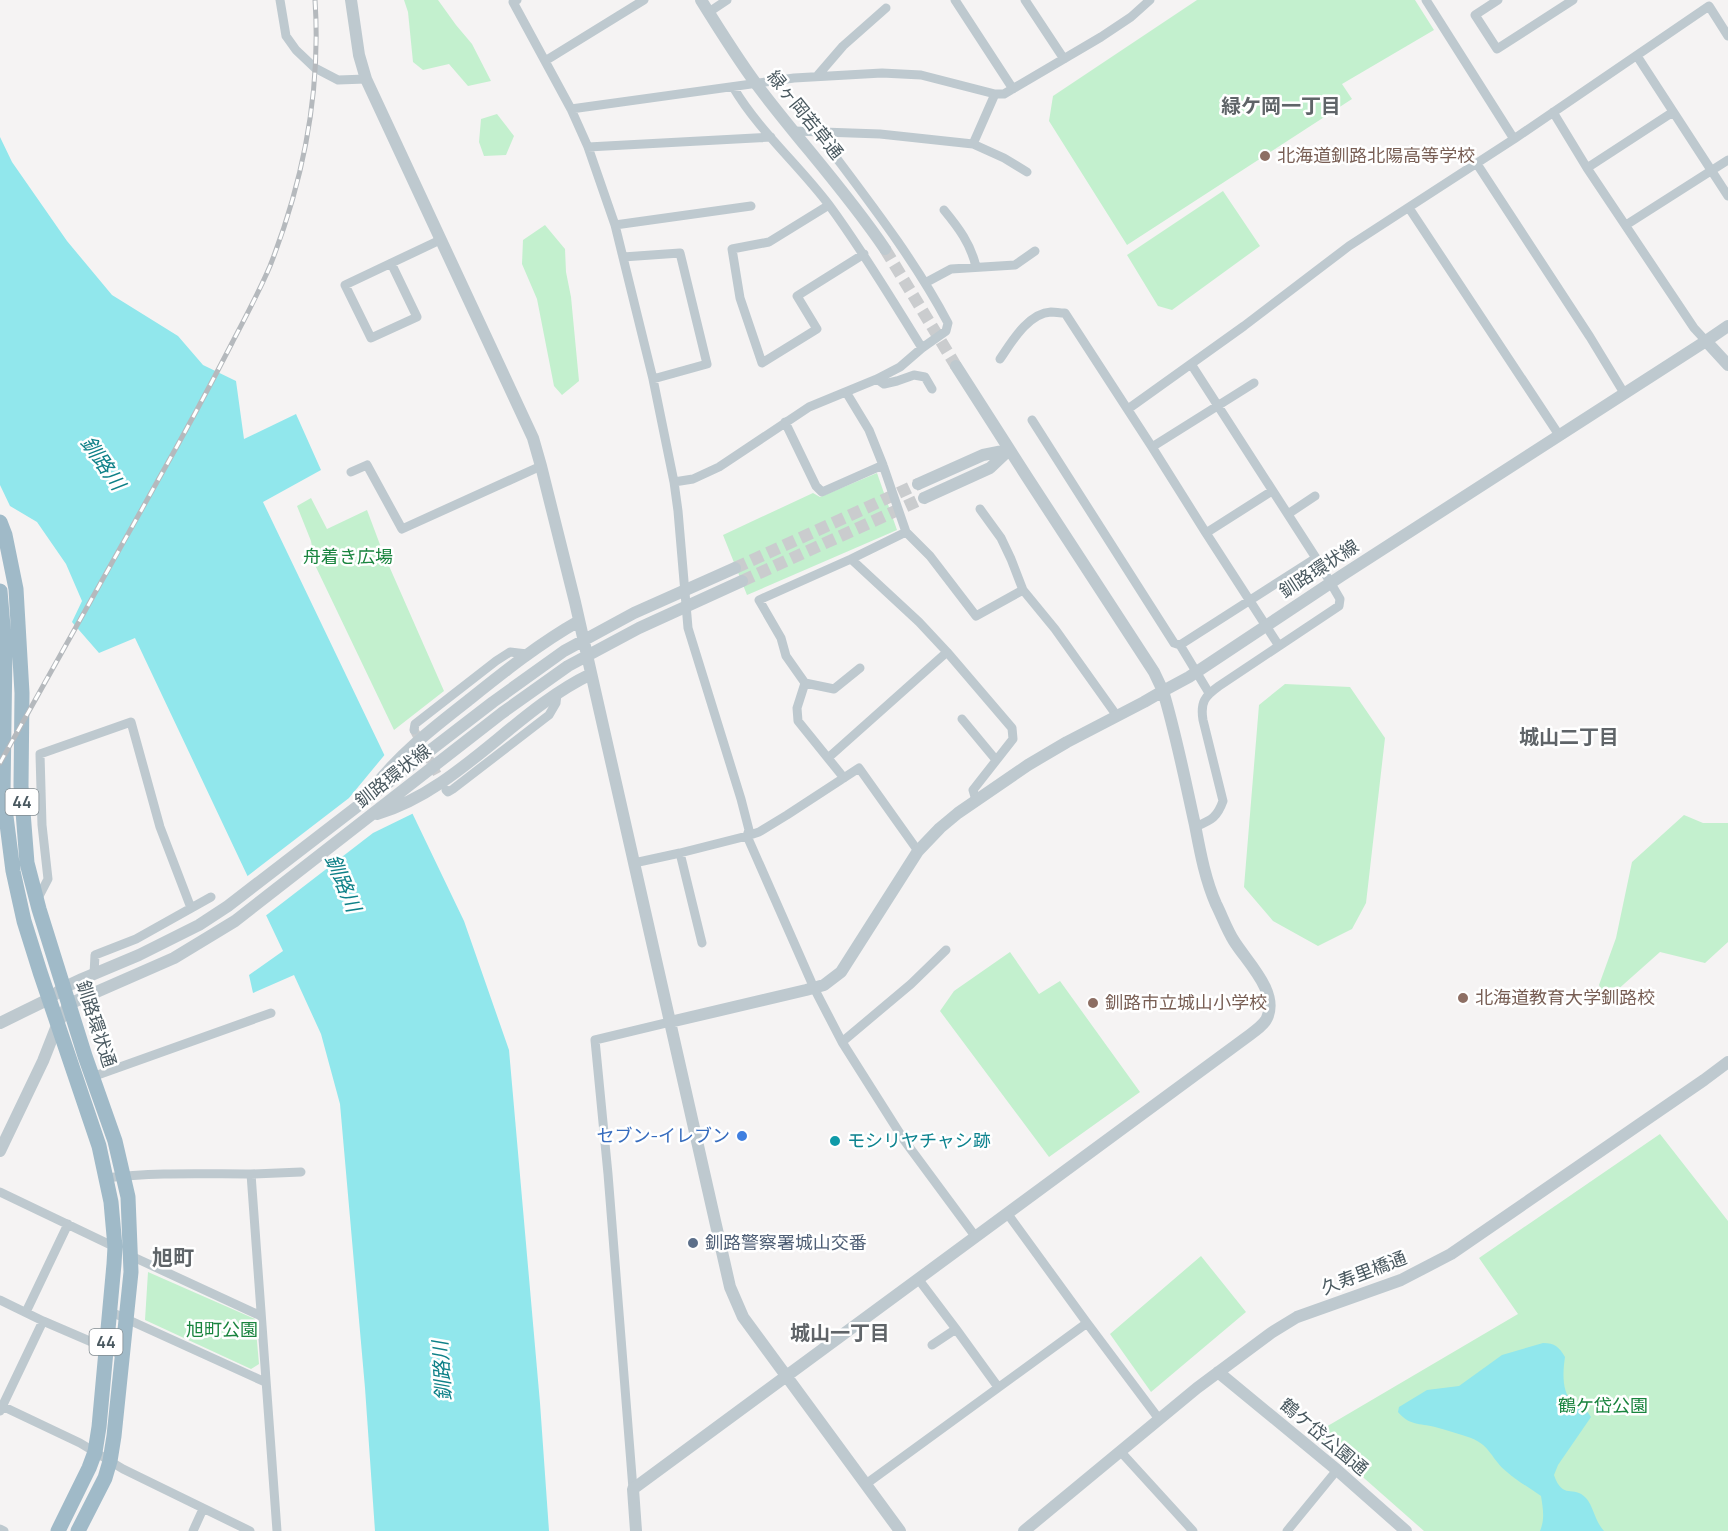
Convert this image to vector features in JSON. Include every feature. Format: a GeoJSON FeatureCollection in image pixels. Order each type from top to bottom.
{"type":"FeatureCollection","features":[{"type":"Feature","properties":{"kind":"highway","name":"釧路環状通"},"geometry":{"type":"LineString","coordinates":[[0,522],[5,535],[16,589],[22,693],[21,786],[27,863],[63,988],[115,1141],[128,1197],[131,1256],[110,1461],[105,1478],[78,1531]]}},
{"type":"Feature","properties":{"kind":"highway","name":"釧路環状通"},"geometry":{"type":"LineString","coordinates":[[0,591],[5,650],[3,793],[13,871],[24,921],[48,999],[99,1146],[111,1202],[114,1247],[99,1427],[88,1468],[58,1531]]}},
{"type":"Feature","properties":{"kind":"street"},"geometry":{"type":"LineString","coordinates":[[280,0],[286,36],[296,50],[315,68],[338,80],[366,79]]}},
{"type":"Feature","properties":{"kind":"street"},"geometry":{"type":"LineString","coordinates":[[351,0],[359,55],[366,79],[533,438],[542,466],[735,1301],[743,1317],[900,1531]]}},
{"type":"Feature","properties":{"kind":"street"},"geometry":{"type":"LineString","coordinates":[[517,0],[513,2],[571,109],[588,147],[615,225],[653,379],[674,482],[688,628],[741,799],[749,830],[747,836],[814,988],[842,1042],[904,1140],[975,1236]]}},
{"type":"Feature","properties":{"kind":"street"},"geometry":{"type":"LineString","coordinates":[[545,61],[644,0]]}},
{"type":"Feature","properties":{"kind":"street","name":"緑ヶ岡若草通"},"geometry":{"type":"LineString","coordinates":[[701,0],[756,83],[863,216],[885,249]]}},
{"type":"Feature","properties":{"kind":"street"},"geometry":{"type":"LineString","coordinates":[[709,12],[728,0]]}},
{"type":"Feature","properties":{"kind":"street"},"geometry":{"type":"LineString","coordinates":[[955,0],[1013,89]]}},
{"type":"Feature","properties":{"kind":"street"},"geometry":{"type":"LineString","coordinates":[[1025,0],[1064,59]]}},
{"type":"Feature","properties":{"kind":"street"},"geometry":{"type":"LineString","coordinates":[[571,109],[819,75],[882,73],[921,75],[995,94],[1004,94],[1116,27],[1150,0]]}},
{"type":"Feature","properties":{"kind":"street"},"geometry":{"type":"LineString","coordinates":[[1426,0],[1514,139]]}},
{"type":"Feature","properties":{"kind":"street"},"geometry":{"type":"LineString","coordinates":[[1498,0],[1475,15],[1497,49],[1573,0]]}},
{"type":"Feature","properties":{"kind":"street"},"geometry":{"type":"LineString","coordinates":[[1128,409],[1349,246],[1477,164],[1709,6],[1728,36]]}},
{"type":"Feature","properties":{"kind":"street"},"geometry":{"type":"LineString","coordinates":[[819,75],[843,45],[886,8]]}},
{"type":"Feature","properties":{"kind":"street"},"geometry":{"type":"LineString","coordinates":[[1637,56],[1728,196]]}},
{"type":"Feature","properties":{"kind":"street"},"geometry":{"type":"LineString","coordinates":[[733,87],[747,109],[829,205],[864,254],[922,348]]}},
{"type":"Feature","properties":{"kind":"street"},"geometry":{"type":"LineString","coordinates":[[973,144],[995,94]]}},
{"type":"Feature","properties":{"kind":"street"},"geometry":{"type":"LineString","coordinates":[[1553,112],[1587,168],[1694,328],[1728,365]]}},
{"type":"Feature","properties":{"kind":"street"},"geometry":{"type":"LineString","coordinates":[[1587,168],[1673,112]]}},
{"type":"Feature","properties":{"kind":"street"},"geometry":{"type":"LineString","coordinates":[[794,131],[880,134],[973,144],[1027,172]]}},
{"type":"Feature","properties":{"kind":"street"},"geometry":{"type":"LineString","coordinates":[[674,482],[693,478],[719,467],[809,407],[900,367],[946,330],[948,323],[925,283],[858,185],[817,132]]}},
{"type":"Feature","properties":{"kind":"street"},"geometry":{"type":"LineString","coordinates":[[588,147],[771,137]]}},
{"type":"Feature","properties":{"kind":"street"},"geometry":{"type":"LineString","coordinates":[[1626,225],[1728,160]]}},
{"type":"Feature","properties":{"kind":"street"},"geometry":{"type":"LineString","coordinates":[[1477,164],[1590,336],[1624,393]]}},
{"type":"Feature","properties":{"kind":"street"},"geometry":{"type":"LineString","coordinates":[[829,205],[769,242],[732,249],[740,298],[762,363],[817,329],[796,296],[864,254]]}},
{"type":"Feature","properties":{"kind":"street"},"geometry":{"type":"LineString","coordinates":[[615,225],[751,206]]}},
{"type":"Feature","properties":{"kind":"street"},"geometry":{"type":"LineString","coordinates":[[1409,208],[1559,435]]}},
{"type":"Feature","properties":{"kind":"street"},"geometry":{"type":"LineString","coordinates":[[944,210],[960,230],[973,253],[976,267]]}},
{"type":"Feature","properties":{"kind":"street"},"geometry":{"type":"LineString","coordinates":[[391,263],[417,317],[371,338],[345,285],[391,263],[440,240]]}},
{"type":"Feature","properties":{"kind":"street"},"geometry":{"type":"LineString","coordinates":[[925,283],[951,269],[1015,265],[1035,252]]}},
{"type":"Feature","properties":{"kind":"street"},"geometry":{"type":"LineString","coordinates":[[623,257],[680,253],[707,364],[653,379]]}},
{"type":"Feature","properties":{"kind":"street"},"geometry":{"type":"LineString","coordinates":[[1000,359],[1019,330],[1038,316],[1048,312],[1065,313],[1280,646]]}},
{"type":"Feature","properties":{"kind":"street","name":"釧路環状線"},"geometry":{"type":"LineString","coordinates":[[670,1022],[824,985],[841,972],[918,851],[958,813],[1067,742],[1189,677],[1728,326]]}},
{"type":"Feature","properties":{"kind":"street"},"geometry":{"type":"LineString","coordinates":[[1191,364],[1340,599],[1339,606],[1209,693],[1205,698],[1201,710],[1223,801],[1218,813],[1195,827]]}},
{"type":"Feature","properties":{"kind":"street"},"geometry":{"type":"LineString","coordinates":[[633,1489],[1262,1026],[1267,1019],[1270,1007],[1265,986],[1234,940],[1215,902],[1202,862],[1172,722],[1163,691],[1154,672],[957,366]]}},
{"type":"Feature","properties":{"kind":"street"},"geometry":{"type":"LineString","coordinates":[[877,379],[884,384],[914,375],[925,377],[932,389]]}},
{"type":"Feature","properties":{"kind":"street"},"geometry":{"type":"LineString","coordinates":[[1152,447],[1254,383]]}},
{"type":"Feature","properties":{"kind":"street"},"geometry":{"type":"LineString","coordinates":[[846,392],[869,430],[906,532],[930,556],[976,616],[1023,590]]}},
{"type":"Feature","properties":{"kind":"street"},"geometry":{"type":"LineString","coordinates":[[1032,420],[1174,643],[1180,645],[1209,693]]}},
{"type":"Feature","properties":{"kind":"street"},"geometry":{"type":"LineString","coordinates":[[785,422],[816,486],[822,492],[883,465]]}},
{"type":"Feature","properties":{"kind":"street"},"geometry":{"type":"LineString","coordinates":[[918,484],[983,455],[1009,450]]}},
{"type":"Feature","properties":{"kind":"street"},"geometry":{"type":"LineString","coordinates":[[924,498],[990,468],[1009,450]]}},
{"type":"Feature","properties":{"kind":"street"},"geometry":{"type":"LineString","coordinates":[[351,472],[367,465],[402,529],[542,466]]}},
{"type":"Feature","properties":{"kind":"street"},"geometry":{"type":"LineString","coordinates":[[1206,533],[1272,491]]}},
{"type":"Feature","properties":{"kind":"street"},"geometry":{"type":"LineString","coordinates":[[1288,514],[1315,496]]}},
{"type":"Feature","properties":{"kind":"street"},"geometry":{"type":"LineString","coordinates":[[980,509],[1001,538],[1023,590],[1055,629],[1117,716]]}},
{"type":"Feature","properties":{"kind":"street"},"geometry":{"type":"LineString","coordinates":[[860,668],[834,689],[805,683],[786,656],[781,638],[759,600],[906,532]]}},
{"type":"Feature","properties":{"kind":"street"},"geometry":{"type":"LineString","coordinates":[[1180,645],[1316,558]]}},
{"type":"Feature","properties":{"kind":"street"},"geometry":{"type":"LineString","coordinates":[[851,559],[919,622],[1012,728],[1013,739],[973,790],[976,800]]}},
{"type":"Feature","properties":{"kind":"street","name":"釧路環状線"},"geometry":{"type":"LineString","coordinates":[[0,1023],[48,999],[63,988],[139,956],[199,925],[228,906],[493,702],[564,651],[634,613],[735,568]]}},
{"type":"Feature","properties":{"kind":"street","name":"釧路環状線"},"geometry":{"type":"LineString","coordinates":[[69,1004],[174,958],[235,921],[502,713],[568,666],[639,628],[742,581]]}},
{"type":"Feature","properties":{"kind":"street"},"geometry":{"type":"LineString","coordinates":[[363,802],[382,776],[405,752],[527,654],[579,621]]}},
{"type":"Feature","properties":{"kind":"street"},"geometry":{"type":"LineString","coordinates":[[414,730],[415,724],[496,661],[510,652],[527,654]]}},
{"type":"Feature","properties":{"kind":"street"},"geometry":{"type":"LineString","coordinates":[[828,758],[947,652]]}},
{"type":"Feature","properties":{"kind":"street"},"geometry":{"type":"LineString","coordinates":[[370,816],[398,808],[425,794],[557,694],[591,675]]}},
{"type":"Feature","properties":{"kind":"street"},"geometry":{"type":"LineString","coordinates":[[805,683],[797,708],[798,721],[844,778]]}},
{"type":"Feature","properties":{"kind":"street"},"geometry":{"type":"LineString","coordinates":[[446,790],[448,792],[453,789],[549,715],[556,703],[557,694]]}},
{"type":"Feature","properties":{"kind":"street"},"geometry":{"type":"LineString","coordinates":[[962,719],[996,760]]}},
{"type":"Feature","properties":{"kind":"street"},"geometry":{"type":"LineString","coordinates":[[37,900],[48,879],[42,825],[40,754],[131,722],[160,827],[191,908]]}},
{"type":"Feature","properties":{"kind":"street"},"geometry":{"type":"LineString","coordinates":[[634,863],[759,832],[860,768],[918,851]]}},
{"type":"Feature","properties":{"kind":"street"},"geometry":{"type":"LineString","coordinates":[[680,853],[702,943]]}},
{"type":"Feature","properties":{"kind":"street"},"geometry":{"type":"LineString","coordinates":[[93,974],[95,955],[136,939],[212,897]]}},
{"type":"Feature","properties":{"kind":"street"},"geometry":{"type":"LineString","coordinates":[[842,1042],[911,984],[946,950]]}},
{"type":"Feature","properties":{"kind":"street"},"geometry":{"type":"LineString","coordinates":[[0,1151],[44,1060],[58,1023],[69,1004],[48,999]]}},
{"type":"Feature","properties":{"kind":"street"},"geometry":{"type":"LineString","coordinates":[[92,1077],[271,1012]]}},
{"type":"Feature","properties":{"kind":"street"},"geometry":{"type":"LineString","coordinates":[[636,1531],[608,1174],[595,1040],[670,1022]]}},
{"type":"Feature","properties":{"kind":"street","name":"久寿里橋通"},"geometry":{"type":"LineString","coordinates":[[1024,1531],[1159,1419],[1271,1333],[1297,1317],[1401,1280],[1451,1254],[1728,1062]]}},
{"type":"Feature","properties":{"kind":"street"},"geometry":{"type":"LineString","coordinates":[[106,1178],[301,1173]]}},
{"type":"Feature","properties":{"kind":"street"},"geometry":{"type":"LineString","coordinates":[[251,1174],[277,1531]]}},
{"type":"Feature","properties":{"kind":"street"},"geometry":{"type":"LineString","coordinates":[[0,1192],[261,1316]]}},
{"type":"Feature","properties":{"kind":"street"},"geometry":{"type":"LineString","coordinates":[[1007,1213],[1159,1419]]}},
{"type":"Feature","properties":{"kind":"street"},"geometry":{"type":"LineString","coordinates":[[26,1312],[68,1224]]}},
{"type":"Feature","properties":{"kind":"street"},"geometry":{"type":"LineString","coordinates":[[919,1280],[998,1388]]}},
{"type":"Feature","properties":{"kind":"street"},"geometry":{"type":"LineString","coordinates":[[0,1300],[122,1355]]}},
{"type":"Feature","properties":{"kind":"street"},"geometry":{"type":"LineString","coordinates":[[109,1311],[266,1383]]}},
{"type":"Feature","properties":{"kind":"street"},"geometry":{"type":"LineString","coordinates":[[43,1321],[1,1408],[80,1443],[110,1461],[250,1531]]}},
{"type":"Feature","properties":{"kind":"street"},"geometry":{"type":"LineString","coordinates":[[866,1484],[1087,1323]]}},
{"type":"Feature","properties":{"kind":"street"},"geometry":{"type":"LineString","coordinates":[[932,1345],[956,1329]]}},
{"type":"Feature","properties":{"kind":"street","name":"鶴ケ岱公園通"},"geometry":{"type":"LineString","coordinates":[[1218,1372],[1337,1470],[1406,1531]]}},
{"type":"Feature","properties":{"kind":"street"},"geometry":{"type":"LineString","coordinates":[[1120,1451],[1193,1531]]}},
{"type":"Feature","properties":{"kind":"street"},"geometry":{"type":"LineString","coordinates":[[1287,1531],[1337,1470]]}},
{"type":"Feature","properties":{"kind":"street"},"geometry":{"type":"LineString","coordinates":[[192,1531],[203,1509]]}},
{"type":"Feature","properties":{"kind":"street"},"geometry":{"type":"LineString","coordinates":[[0,1529],[4,1531]]}},
{"type":"Feature","properties":{"kind":"green space"},"geometry":{"type":"Polygon","coordinates":[[[404,0],[438,0],[472,44],[491,81],[468,86],[449,64],[423,70],[413,62],[408,12],[404,0]]]}},
{"type":"Feature","properties":{"kind":"green space"},"geometry":{"type":"Polygon","coordinates":[[[1197,0],[1415,0],[1434,30],[1342,84],[1352,99],[1127,245],[1049,121],[1053,96],[1197,0]]]}},
{"type":"Feature","properties":{"kind":"green space"},"geometry":{"type":"Polygon","coordinates":[[[497,114],[514,136],[506,155],[484,156],[479,142],[481,119],[497,114]]]}},
{"type":"Feature","properties":{"kind":"green space"},"geometry":{"type":"Polygon","coordinates":[[[1223,191],[1260,246],[1172,310],[1158,306],[1127,255],[1223,191]]]}},
{"type":"Feature","properties":{"kind":"green space"},"geometry":{"type":"Polygon","coordinates":[[[545,225],[565,249],[566,272],[571,297],[579,381],[562,395],[554,386],[537,299],[522,264],[523,240],[545,225]]]}},
{"type":"Feature","properties":{"kind":"green space"},"geometry":{"type":"Polygon","coordinates":[[[877,473],[897,530],[747,595],[723,535],[813,493],[820,497],[877,473]]]}},
{"type":"Feature","properties":{"kind":"green space","name":"舟着き広場"},"geometry":{"type":"Polygon","coordinates":[[[311,498],[327,529],[367,510],[382,550],[444,691],[394,730],[315,565],[311,541],[297,506],[311,498]]]}},
{"type":"Feature","properties":{"kind":"green space"},"geometry":{"type":"Polygon","coordinates":[[[1285,684],[1350,687],[1385,738],[1366,903],[1352,929],[1318,946],[1273,921],[1244,887],[1259,705],[1285,684]]]}},
{"type":"Feature","properties":{"kind":"green space"},"geometry":{"type":"Polygon","coordinates":[[[1684,815],[1703,823],[1728,823],[1728,942],[1705,963],[1660,952],[1606,1000],[1599,985],[1616,938],[1632,862],[1684,815]]]}},
{"type":"Feature","properties":{"kind":"green space"},"geometry":{"type":"Polygon","coordinates":[[[1010,952],[1039,994],[1060,981],[1140,1092],[1049,1157],[940,1011],[954,991],[1010,952]]]}},
{"type":"Feature","properties":{"kind":"green space","name":"鶴ケ岱公園"},"geometry":{"type":"Polygon","coordinates":[[[1660,1134],[1728,1221],[1728,1531],[1424,1531],[1314,1434],[1518,1314],[1479,1258],[1660,1134]]]}},
{"type":"Feature","properties":{"kind":"green space"},"geometry":{"type":"Polygon","coordinates":[[[1201,1256],[1246,1312],[1151,1392],[1110,1334],[1201,1256]]]}},
{"type":"Feature","properties":{"kind":"green space","name":"旭町公園"},"geometry":{"type":"Polygon","coordinates":[[[148,1272],[255,1319],[259,1364],[251,1369],[145,1320],[148,1272]]]}},
{"type":"Feature","properties":{"kind":"water","name":"釧路川"},"geometry":{"type":"Polygon","coordinates":[[[0,137],[12,162],[67,241],[112,295],[178,336],[203,365],[236,381],[244,439],[296,414],[321,470],[263,502],[464,921],[509,1050],[549,1531],[375,1531],[340,1104],[321,1034],[294,975],[253,993],[249,975],[283,951],[135,638],[99,653],[72,622],[82,601],[66,564],[37,522],[10,506],[0,485],[0,137]]]}},
{"type":"Feature","properties":{"kind":"water"},"geometry":{"type":"Polygon","coordinates":[[[1543,1343],[1559,1348],[1565,1357],[1563,1375],[1566,1393],[1591,1417],[1558,1465],[1554,1475],[1561,1488],[1577,1492],[1586,1498],[1604,1531],[1540,1531],[1543,1518],[1541,1496],[1507,1472],[1483,1445],[1471,1438],[1411,1422],[1398,1412],[1399,1407],[1427,1390],[1459,1386],[1502,1355],[1543,1343]]]}},
{"type":"Feature","properties":{"kind":"pier"},"geometry":{"type":"Polygon","coordinates":[[[387,752],[416,812],[373,833],[264,917],[245,878],[349,798],[387,752]]]}},
{"type":"Feature","properties":{"kind":"tunnel"},"geometry":{"type":"LineString","coordinates":[[885,249],[956,366]]}},
{"type":"Feature","properties":{"kind":"tunnel"},"geometry":{"type":"LineString","coordinates":[[735,568],[918,484]]}},
{"type":"Feature","properties":{"kind":"tunnel"},"geometry":{"type":"LineString","coordinates":[[742,581],[924,498]]}},
{"type":"Feature","properties":{"kind":"tunnel"},"geometry":{"type":"LineString","coordinates":[[414,730],[443,785]]}},
{"type":"Feature","properties":{"kind":"railway"},"geometry":{"type":"LineString","coordinates":[[0,763],[195,413],[270,266],[292,202],[307,136],[315,68],[315,0]]}},
{"type":"Feature","properties":{"kind":"place","name":"北海道釧路北陽高等学校"},"geometry":{"type":"Point","coordinates":[1265,156]}},
{"type":"Feature","properties":{"kind":"place","name":"北海道教育大学釧路校"},"geometry":{"type":"Point","coordinates":[1463,998]}},
{"type":"Feature","properties":{"kind":"place","name":"釧路市立城山小学校"},"geometry":{"type":"Point","coordinates":[1093,1003]}},
{"type":"Feature","properties":{"kind":"place","name":"セブン-イレブン"},"geometry":{"type":"Point","coordinates":[742,1136]}},
{"type":"Feature","properties":{"kind":"place","name":"モシリヤチャシ跡"},"geometry":{"type":"Point","coordinates":[835,1141]}},
{"type":"Feature","properties":{"kind":"place","name":"釧路警察署城山交番"},"geometry":{"type":"Point","coordinates":[693,1243]}},
{"type":"Feature","properties":{"kind":"district","name":"緑ケ岡一丁目"},"geometry":{"type":"Point","coordinates":[1281,106]}},
{"type":"Feature","properties":{"kind":"district","name":"城山二丁目"},"geometry":{"type":"Point","coordinates":[1569,737]}},
{"type":"Feature","properties":{"kind":"district","name":"旭町"},"geometry":{"type":"Point","coordinates":[173,1258]}},
{"type":"Feature","properties":{"kind":"district","name":"城山一丁目"},"geometry":{"type":"Point","coordinates":[840,1333]}}]}
